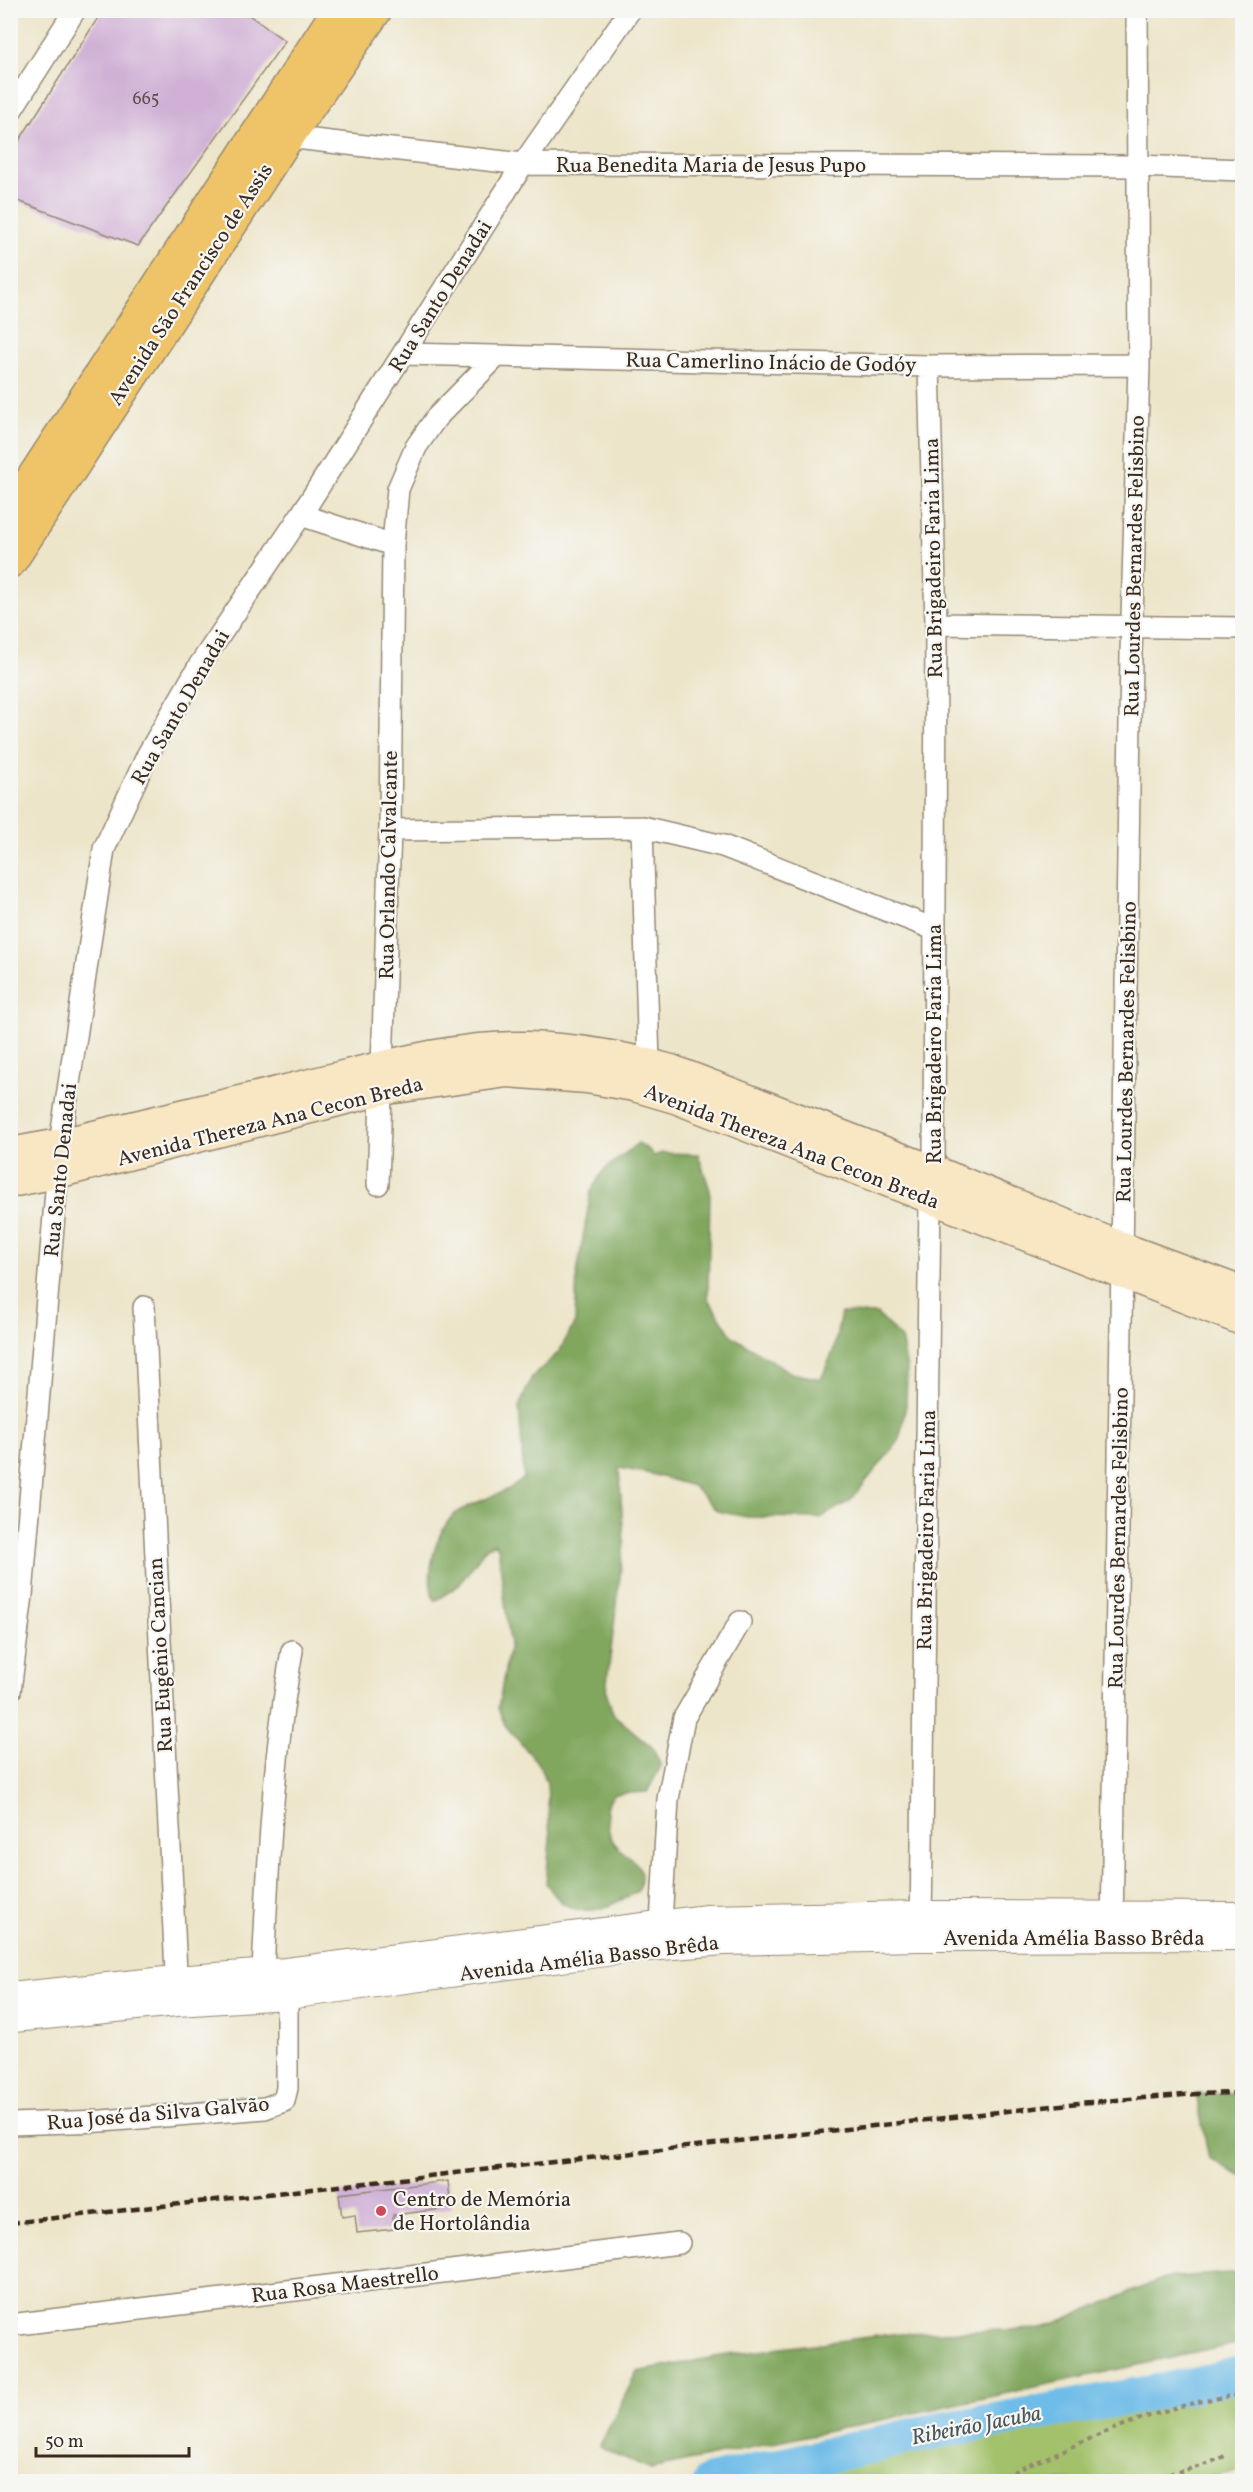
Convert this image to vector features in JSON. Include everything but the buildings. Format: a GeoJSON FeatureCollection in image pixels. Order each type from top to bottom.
{"type":"FeatureCollection","features":[{"type":"Feature","properties":{"kind":"main road","name":"Avenida São Francisco de Assis"},"geometry":{"type":"LineString","coordinates":[[10,514],[339,10]]}},
{"type":"Feature","properties":{"kind":"main road","name":"Avenida São Francisco de Assis"},"geometry":{"type":"LineString","coordinates":[[10,561],[287,137],[375,10]]}},
{"type":"Feature","properties":{"kind":"main road","name":"Avenida Thereza Ana Cecon Breda"},"geometry":{"type":"LineString","coordinates":[[10,1182],[59,1159],[382,1079],[467,1052],[527,1047],[650,1064],[932,1185],[1123,1261],[1242,1320]]}},
{"type":"Feature","properties":{"kind":"main road","name":"Avenida Thereza Ana Cecon Breda"},"geometry":{"type":"LineString","coordinates":[[382,1079],[507,1072],[587,1078],[633,1086],[675,1098],[932,1185]]}},
{"type":"Feature","properties":{"kind":"main road","name":"Avenida Thereza Ana Cecon Breda"},"geometry":{"type":"LineString","coordinates":[[10,1153],[59,1159]]}},
{"type":"Feature","properties":{"kind":"main road","name":"Avenida Thereza Ana Cecon Breda"},"geometry":{"type":"LineString","coordinates":[[1123,1261],[1242,1292]]}},
{"type":"Feature","properties":{"kind":"street"},"geometry":{"type":"LineString","coordinates":[[10,112],[75,10]]}},
{"type":"Feature","properties":{"kind":"street","name":"Rua Santo Denadai"},"geometry":{"type":"LineString","coordinates":[[10,1691],[22,1595],[59,1159],[104,849],[148,754],[199,666],[301,515],[523,164],[630,10]]}},
{"type":"Feature","properties":{"kind":"street","name":"Rua Lourdes Bernardes Felisbino"},"geometry":{"type":"LineString","coordinates":[[1112,1926],[1132,628],[1139,365],[1137,10]]}},
{"type":"Feature","properties":{"kind":"street","name":"Rua Benedita Maria de Jesus Pupo"},"geometry":{"type":"LineString","coordinates":[[287,137],[523,164],[1137,166],[1242,170]]}},
{"type":"Feature","properties":{"kind":"street","name":"Rua Camerlino Inácio de Godóy"},"geometry":{"type":"LineString","coordinates":[[403,354],[929,366],[1139,365]]}},
{"type":"Feature","properties":{"kind":"street","name":"Rua Orlando Calvalcante"},"geometry":{"type":"LineString","coordinates":[[378,1184],[390,830],[393,545],[398,489],[416,447],[436,418],[496,357]]}},
{"type":"Feature","properties":{"kind":"street","name":"Rua Brigadeiro Faria Lima"},"geometry":{"type":"LineString","coordinates":[[921,1926],[932,1185],[936,624],[929,366]]}},
{"type":"Feature","properties":{"kind":"street"},"geometry":{"type":"LineString","coordinates":[[301,515],[393,545]]}},
{"type":"Feature","properties":{"kind":"street"},"geometry":{"type":"LineString","coordinates":[[936,624],[1242,628]]}},
{"type":"Feature","properties":{"kind":"street"},"geometry":{"type":"LineString","coordinates":[[390,830],[642,827],[723,846],[934,929]]}},
{"type":"Feature","properties":{"kind":"street"},"geometry":{"type":"LineString","coordinates":[[642,827],[650,1064]]}},
{"type":"Feature","properties":{"kind":"street","name":"Rua Eugênio Cancian"},"geometry":{"type":"LineString","coordinates":[[144,1307],[176,1991]]}},
{"type":"Feature","properties":{"kind":"street"},"geometry":{"type":"LineString","coordinates":[[661,1923],[668,1799],[684,1718],[740,1622]]}},
{"type":"Feature","properties":{"kind":"street","name":"Rua José da Silva Galvão"},"geometry":{"type":"LineString","coordinates":[[10,2124],[102,2121],[265,2108],[284,2101],[287,2088],[269,1835],[284,1692],[292,1651]]}},
{"type":"Feature","properties":{"kind":"street","name":"Avenida Amélia Basso Brêda"},"geometry":{"type":"LineString","coordinates":[[10,1996],[176,1991],[279,1980],[661,1923],[754,1916],[921,1926],[1112,1926],[1242,1916]]}},
{"type":"Feature","properties":{"kind":"street","name":"Avenida Amélia Basso Brêda"},"geometry":{"type":"LineString","coordinates":[[10,2017],[14,2019],[176,1991],[279,1980],[921,1926]]}},
{"type":"Feature","properties":{"kind":"street","name":"Avenida Amélia Basso Brêda"},"geometry":{"type":"LineString","coordinates":[[1112,1926],[1242,1937]]}},
{"type":"Feature","properties":{"kind":"street","name":"Rua Rosa Maestrello"},"geometry":{"type":"LineString","coordinates":[[10,2325],[679,2243]]}},
{"type":"Feature","properties":{"kind":"path"},"geometry":{"type":"LineString","coordinates":[[988,2481],[1147,2416],[1212,2398],[1242,2395]]}},
{"type":"Feature","properties":{"kind":"path"},"geometry":{"type":"LineString","coordinates":[[1134,2481],[1202,2466],[1225,2456]]}},
{"type":"Feature","properties":{"kind":"green space"},"geometry":{"type":"Polygon","coordinates":[[[638,1143],[654,1156],[662,1153],[698,1154],[710,1190],[708,1299],[732,1336],[791,1373],[821,1379],[834,1349],[841,1313],[877,1314],[901,1338],[907,1369],[906,1405],[899,1441],[850,1501],[820,1518],[747,1517],[717,1511],[693,1486],[619,1468],[624,1543],[606,1691],[613,1714],[653,1748],[661,1766],[647,1792],[614,1794],[606,1807],[610,1837],[634,1861],[641,1872],[638,1891],[611,1905],[583,1910],[561,1902],[546,1883],[550,1839],[547,1783],[537,1762],[505,1725],[498,1708],[510,1643],[498,1547],[494,1543],[486,1548],[458,1586],[435,1601],[430,1580],[438,1540],[450,1519],[466,1507],[509,1489],[524,1478],[519,1407],[532,1377],[559,1352],[575,1322],[577,1273],[591,1191],[603,1171],[638,1143]]]}},
{"type":"Feature","properties":{"kind":"green space"},"geometry":{"type":"Polygon","coordinates":[[[1196,2094],[1242,2094],[1242,2177],[1209,2159],[1196,2094]]]}},
{"type":"Feature","properties":{"kind":"green space"},"geometry":{"type":"Polygon","coordinates":[[[1242,2272],[1242,2343],[651,2469],[599,2447],[637,2372],[720,2356],[900,2333],[1040,2329],[1165,2278],[1242,2272]]]}},
{"type":"Feature","properties":{"kind":"green space"},"geometry":{"type":"Polygon","coordinates":[[[1242,2378],[1242,2470],[1191,2481],[747,2481],[1242,2378]]]}},
{"type":"Feature","properties":{"kind":"waterway","name":"Ribeirão Jacuba"},"geometry":{"type":"LineString","coordinates":[[710,2482],[926,2433],[1169,2390],[1242,2374]]}},
{"type":"Feature","properties":{"kind":"railway"},"geometry":{"type":"LineString","coordinates":[[10,2223],[1078,2103],[1196,2094],[1242,2093]]}},
{"type":"Feature","properties":{"kind":"place","name":"Centro de Memória de Hortolândia"},"geometry":{"type":"Point","coordinates":[381,2211]}}]}
